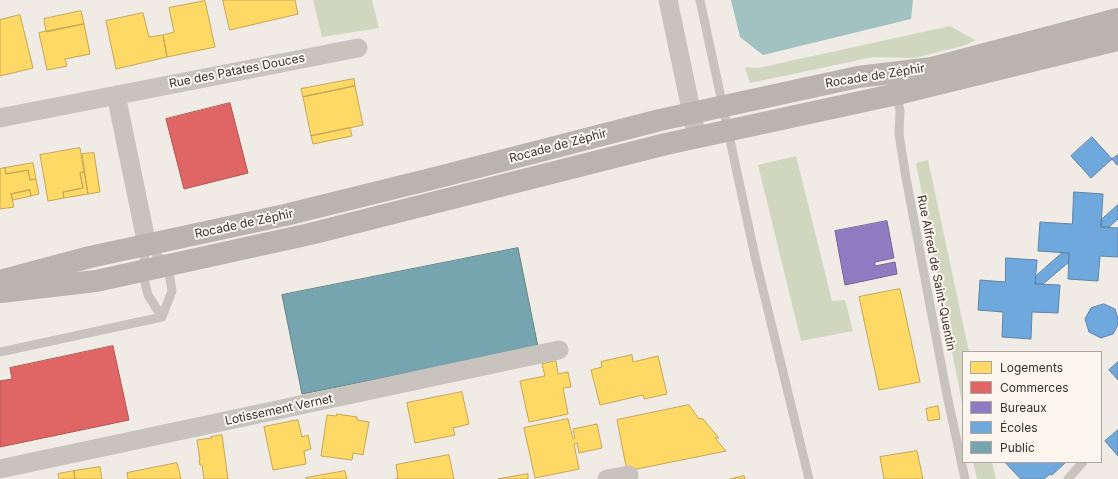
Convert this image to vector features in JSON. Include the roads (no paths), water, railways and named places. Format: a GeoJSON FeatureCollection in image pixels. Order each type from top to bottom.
{"type":"FeatureCollection","features":[{"type":"Feature","properties":{"kind":"main road","name":"Rocade de Zéphir"},"geometry":{"type":"LineString","coordinates":[[0,281],[90,257],[292,214],[660,120],[858,77],[932,68],[1118,19]]}},
{"type":"Feature","properties":{"kind":"main road","name":"Rocade de Zéphir"},"geometry":{"type":"LineString","coordinates":[[0,292],[96,281],[310,234],[666,144],[897,94],[1118,40]]}},
{"type":"Feature","properties":{"kind":"street"},"geometry":{"type":"LineString","coordinates":[[668,0],[697,138]]}},
{"type":"Feature","properties":{"kind":"street","name":"Rue des Patates Douces"},"geometry":{"type":"LineString","coordinates":[[0,118],[358,48]]}},
{"type":"Feature","properties":{"kind":"street"},"geometry":{"type":"LineString","coordinates":[[116,95],[147,245]]}},
{"type":"Feature","properties":{"kind":"street","name":"Lotissement Vernet"},"geometry":{"type":"LineString","coordinates":[[0,469],[559,350]]}},
{"type":"Feature","properties":{"kind":"street"},"geometry":{"type":"LineString","coordinates":[[607,479],[628,475]]}},
{"type":"Feature","properties":{"kind":"lane"},"geometry":{"type":"LineString","coordinates":[[700,0],[756,261],[809,479]]}},
{"type":"Feature","properties":{"kind":"lane","name":"Rue Alfred de Saint-Quentin"},"geometry":{"type":"LineString","coordinates":[[897,94],[900,111],[899,134],[906,178],[947,395],[965,479]]}},
{"type":"Feature","properties":{"kind":"lane"},"geometry":{"type":"LineString","coordinates":[[147,245],[168,266],[172,291],[162,317]]}},
{"type":"Feature","properties":{"kind":"lane"},"geometry":{"type":"LineString","coordinates":[[147,245],[142,271],[148,295],[162,317]]}},
{"type":"Feature","properties":{"kind":"lane"},"geometry":{"type":"LineString","coordinates":[[0,352],[162,317]]}},
{"type":"Feature","properties":{"kind":"lane"},"geometry":{"type":"LineString","coordinates":[[1068,479],[1083,463]]}},
{"type":"Feature","properties":{"kind":"water"},"geometry":{"type":"Polygon","coordinates":[[[731,0],[913,0],[911,19],[763,55],[740,37],[731,0]]]}}]}
